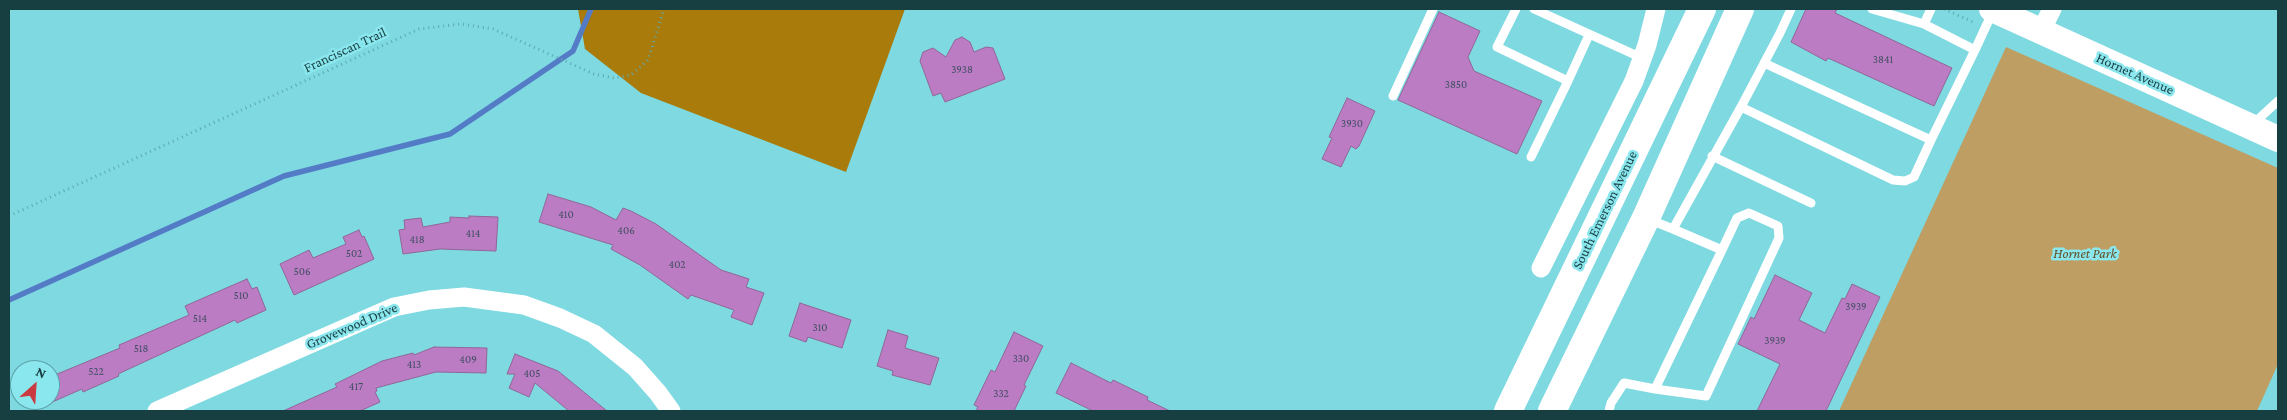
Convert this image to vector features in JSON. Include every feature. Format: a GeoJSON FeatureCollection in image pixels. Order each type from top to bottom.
{"type":"FeatureCollection","features":[{"type":"Feature","properties":{"kind":"main road","name":"South Emerson Avenue"},"geometry":{"type":"LineString","coordinates":[[1508,411],[1702,9]]}},
{"type":"Feature","properties":{"kind":"main road"},"geometry":{"type":"LineString","coordinates":[[1552,411],[1646,218],[1740,9]]}},
{"type":"Feature","properties":{"kind":"street"},"geometry":{"type":"LineString","coordinates":[[1541,268],[1634,81],[1656,9]]}},
{"type":"Feature","properties":{"kind":"street","name":"Hornet Avenue"},"geometry":{"type":"LineString","coordinates":[[1993,9],[2047,20],[2251,126],[2278,138]]}},
{"type":"Feature","properties":{"kind":"street","name":"Grovewood Drive"},"geometry":{"type":"LineString","coordinates":[[157,411],[394,307],[429,300],[464,297],[524,304],[594,334],[635,367],[671,411]]}},
{"type":"Feature","properties":{"kind":"lane"},"geometry":{"type":"LineString","coordinates":[[1392,96],[1433,9]]}},
{"type":"Feature","properties":{"kind":"lane"},"geometry":{"type":"LineString","coordinates":[[1516,9],[1497,47],[1568,81]]}},
{"type":"Feature","properties":{"kind":"lane"},"geometry":{"type":"LineString","coordinates":[[1534,9],[1642,58]]}},
{"type":"Feature","properties":{"kind":"lane"},"geometry":{"type":"LineString","coordinates":[[1673,228],[1741,107],[1791,9]]}},
{"type":"Feature","properties":{"kind":"lane"},"geometry":{"type":"LineString","coordinates":[[1872,9],[1924,24],[1976,50]]}},
{"type":"Feature","properties":{"kind":"lane"},"geometry":{"type":"LineString","coordinates":[[1924,24],[1931,9]]}},
{"type":"Feature","properties":{"kind":"lane"},"geometry":{"type":"LineString","coordinates":[[1741,107],[1893,180],[1905,181],[1914,177],[1976,50],[1993,9]]}},
{"type":"Feature","properties":{"kind":"lane"},"geometry":{"type":"LineString","coordinates":[[1531,157],[1589,35]]}},
{"type":"Feature","properties":{"kind":"lane"},"geometry":{"type":"LineString","coordinates":[[1764,63],[1931,140]]}},
{"type":"Feature","properties":{"kind":"lane"},"geometry":{"type":"LineString","coordinates":[[2251,126],[2278,101]]}},
{"type":"Feature","properties":{"kind":"lane"},"geometry":{"type":"LineString","coordinates":[[1712,156],[1811,202]]}},
{"type":"Feature","properties":{"kind":"lane"},"geometry":{"type":"LineString","coordinates":[[1609,411],[1611,402],[1624,383],[1655,389],[1706,396],[1779,238],[1778,226],[1749,213],[1738,218],[1655,389]]}},
{"type":"Feature","properties":{"kind":"lane"},"geometry":{"type":"LineString","coordinates":[[1646,218],[1722,250]]}},
{"type":"Feature","properties":{"kind":"path","name":"Franciscan Trail"},"geometry":{"type":"LineString","coordinates":[[9,216],[419,29],[461,24],[493,29],[526,42],[594,74],[614,78],[631,75],[648,60],[664,9]]}},
{"type":"Feature","properties":{"kind":"green space","name":"Hornet Park"},"geometry":{"type":"Polygon","coordinates":[[[2006,47],[2278,168],[2278,364],[2257,411],[1839,411],[2006,47]]]}},
{"type":"Feature","properties":{"kind":"shaded area"},"geometry":{"type":"Polygon","coordinates":[[[578,9],[905,9],[846,172],[641,93],[585,49],[578,9]]]}},
{"type":"Feature","properties":{"kind":"building"},"geometry":{"type":"Polygon","coordinates":[[[1806,9],[1837,9],[1835,13],[1952,68],[1934,106],[1828,58],[1826,61],[1791,42],[1806,9]]]}},
{"type":"Feature","properties":{"kind":"building"},"geometry":{"type":"Polygon","coordinates":[[[1439,12],[1480,31],[1468,57],[1474,71],[1542,101],[1517,154],[1398,100],[1439,12]]]}},
{"type":"Feature","properties":{"kind":"building"},"geometry":{"type":"Polygon","coordinates":[[[962,37],[970,42],[974,52],[986,47],[993,48],[1005,79],[945,102],[941,93],[933,96],[920,61],[923,52],[933,48],[946,57],[955,40],[962,37]]]}},
{"type":"Feature","properties":{"kind":"building"},"geometry":{"type":"Polygon","coordinates":[[[1347,98],[1375,111],[1359,146],[1356,149],[1351,146],[1341,167],[1322,159],[1332,138],[1329,137],[1347,98]]]}},
{"type":"Feature","properties":{"kind":"building"},"geometry":{"type":"Polygon","coordinates":[[[548,194],[591,207],[616,220],[623,208],[631,211],[656,224],[721,270],[749,279],[746,287],[764,293],[752,325],[731,317],[734,310],[691,295],[688,299],[640,265],[611,249],[613,245],[539,222],[548,194]]]}},
{"type":"Feature","properties":{"kind":"building"},"geometry":{"type":"Polygon","coordinates":[[[469,216],[498,217],[496,251],[440,249],[403,254],[399,230],[405,229],[404,220],[421,218],[423,227],[450,222],[450,217],[469,218],[469,216]]]}},
{"type":"Feature","properties":{"kind":"building"},"geometry":{"type":"Polygon","coordinates":[[[359,230],[362,237],[364,236],[374,259],[294,295],[280,264],[309,250],[313,258],[346,244],[343,237],[359,230]]]}},
{"type":"Feature","properties":{"kind":"building"},"geometry":{"type":"Polygon","coordinates":[[[1775,275],[1812,293],[1799,320],[1825,333],[1842,298],[1845,299],[1852,284],[1880,297],[1826,411],[1757,411],[1780,364],[1738,344],[1751,317],[1754,319],[1775,275]]]}},
{"type":"Feature","properties":{"kind":"building"},"geometry":{"type":"Polygon","coordinates":[[[247,279],[252,289],[257,287],[266,310],[237,323],[235,320],[118,374],[119,376],[83,392],[82,389],[60,399],[60,373],[120,348],[119,345],[189,315],[185,306],[247,279]]]}},
{"type":"Feature","properties":{"kind":"building"},"geometry":{"type":"Polygon","coordinates":[[[800,303],[851,320],[842,348],[808,337],[806,342],[789,336],[800,303]]]}},
{"type":"Feature","properties":{"kind":"building"},"geometry":{"type":"Polygon","coordinates":[[[888,330],[908,336],[905,348],[939,358],[930,385],[892,375],[893,371],[877,366],[888,330]]]}},
{"type":"Feature","properties":{"kind":"building"},"geometry":{"type":"Polygon","coordinates":[[[1014,332],[1043,346],[1014,411],[976,411],[978,407],[974,405],[991,370],[995,372],[1014,332]]]}},
{"type":"Feature","properties":{"kind":"building"},"geometry":{"type":"Polygon","coordinates":[[[434,347],[487,348],[486,373],[436,372],[376,388],[377,391],[375,392],[380,402],[360,411],[283,411],[337,387],[335,384],[382,361],[413,353],[414,355],[434,347]]]}},
{"type":"Feature","properties":{"kind":"building"},"geometry":{"type":"Polygon","coordinates":[[[515,354],[558,371],[607,411],[569,411],[535,383],[529,397],[509,388],[515,374],[507,374],[515,354]]]}},
{"type":"Feature","properties":{"kind":"building"},"geometry":{"type":"Polygon","coordinates":[[[1071,363],[1111,383],[1113,380],[1148,397],[1147,400],[1170,411],[1093,411],[1056,393],[1071,363]]]}},
{"type":"Feature","properties":{"kind":"waterway"},"geometry":{"type":"LineString","coordinates":[[9,300],[284,176],[450,134],[573,51],[591,9]]}}]}
